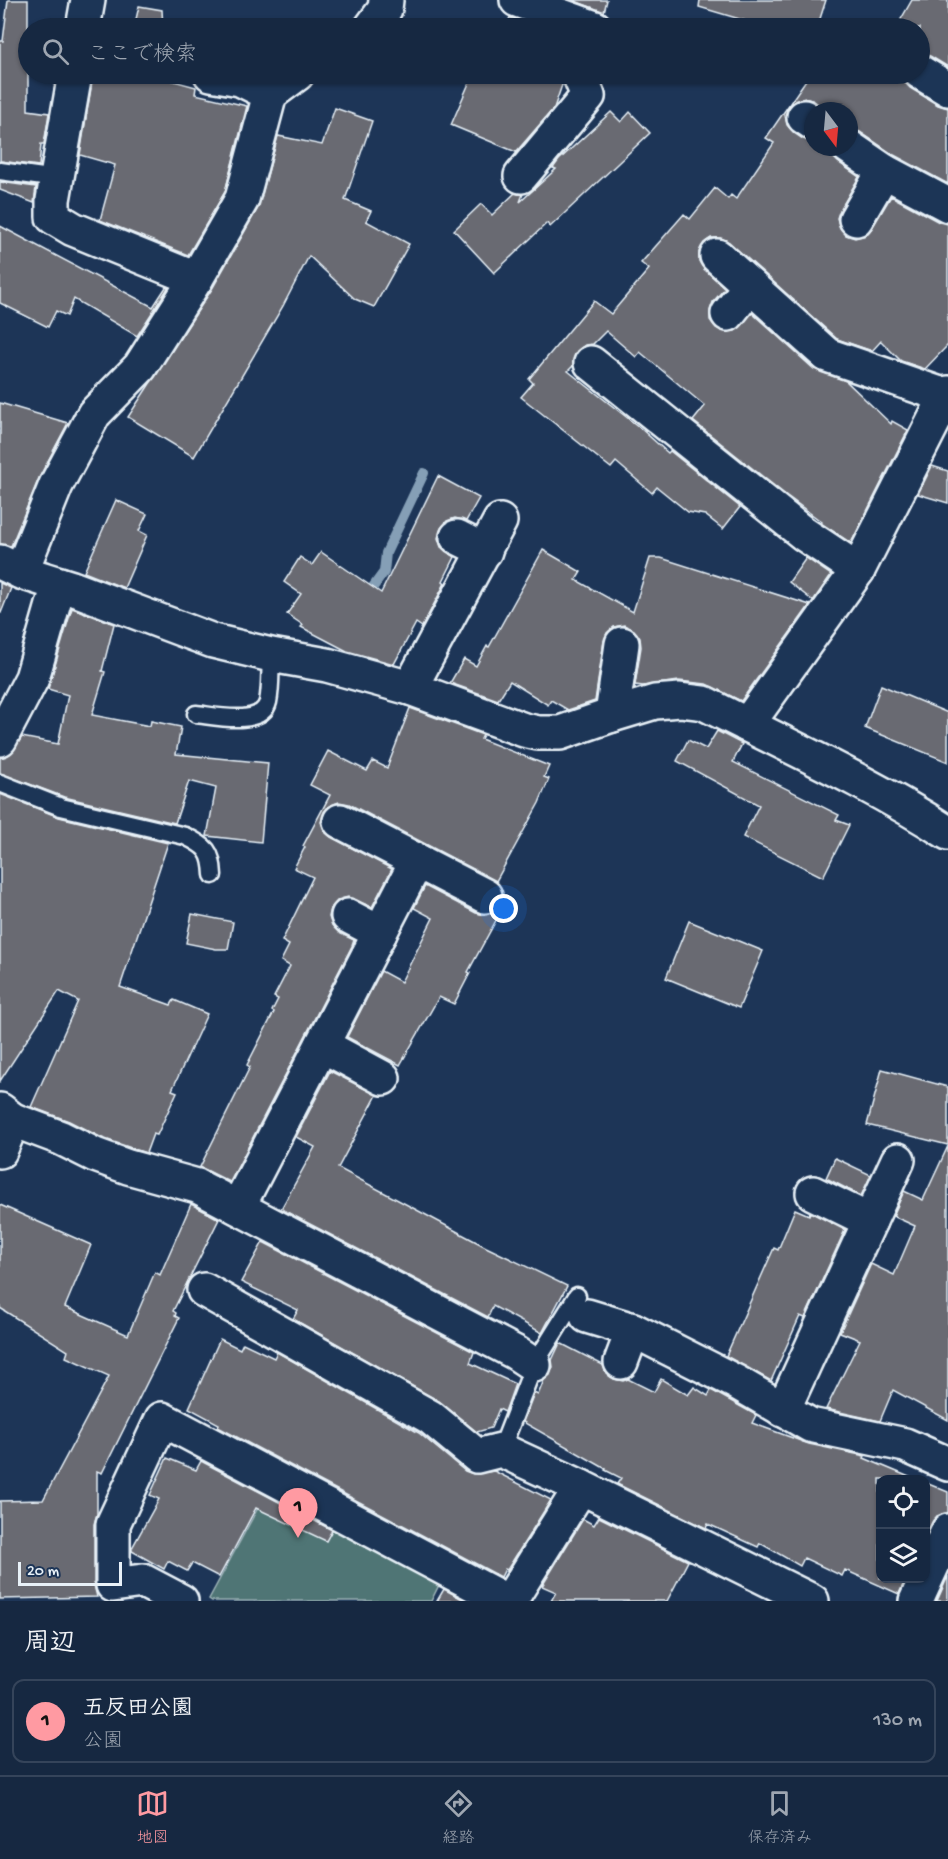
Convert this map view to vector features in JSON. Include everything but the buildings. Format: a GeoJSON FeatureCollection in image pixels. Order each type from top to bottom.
{"type":"FeatureCollection","features":[{"type":"Feature","properties":{"kind":"street"},"geometry":{"type":"LineString","coordinates":[[85,18],[88,0]]}},
{"type":"Feature","properties":{"kind":"street"},"geometry":{"type":"LineString","coordinates":[[378,18],[385,9],[386,0]]}},
{"type":"Feature","properties":{"kind":"street"},"geometry":{"type":"LineString","coordinates":[[517,0],[567,18]]}},
{"type":"Feature","properties":{"kind":"street"},"geometry":{"type":"LineString","coordinates":[[930,78],[948,88]]}},
{"type":"Feature","properties":{"kind":"street"},"geometry":{"type":"LineString","coordinates":[[73,84],[53,200],[53,217],[72,229],[196,279]]}},
{"type":"Feature","properties":{"kind":"street"},"geometry":{"type":"LineString","coordinates":[[250,84],[270,94]]}},
{"type":"Feature","properties":{"kind":"street"},"geometry":{"type":"LineString","coordinates":[[284,84],[270,94],[242,199],[196,279],[140,366],[94,414],[10,567],[213,641],[271,656],[327,665],[410,688],[524,730],[538,733],[560,733],[655,702],[681,700],[704,703],[849,776],[948,833]]}},
{"type":"Feature","properties":{"kind":"street"},"geometry":{"type":"LineString","coordinates":[[521,176],[588,96],[583,84]]}},
{"type":"Feature","properties":{"kind":"street"},"geometry":{"type":"LineString","coordinates":[[858,153],[884,171],[948,205]]}},
{"type":"Feature","properties":{"kind":"street"},"geometry":{"type":"LineString","coordinates":[[856,219],[884,171]]}},
{"type":"Feature","properties":{"kind":"street"},"geometry":{"type":"LineString","coordinates":[[717,256],[827,355],[947,394],[936,442],[858,570],[747,725]]}},
{"type":"Feature","properties":{"kind":"street"},"geometry":{"type":"LineString","coordinates":[[728,314],[750,286]]}},
{"type":"Feature","properties":{"kind":"street"},"geometry":{"type":"LineString","coordinates":[[591,363],[804,534],[858,570]]}},
{"type":"Feature","properties":{"kind":"street"},"geometry":{"type":"LineString","coordinates":[[410,688],[471,544],[500,521]]}},
{"type":"Feature","properties":{"kind":"street"},"geometry":{"type":"LineString","coordinates":[[0,737],[32,678],[59,584]]}},
{"type":"Feature","properties":{"kind":"street"},"geometry":{"type":"LineString","coordinates":[[612,715],[622,644]]}},
{"type":"Feature","properties":{"kind":"street"},"geometry":{"type":"LineString","coordinates":[[340,821],[485,896]]}},
{"type":"Feature","properties":{"kind":"street"},"geometry":{"type":"LineString","coordinates":[[238,1207],[417,861]]}},
{"type":"Feature","properties":{"kind":"street"},"geometry":{"type":"LineString","coordinates":[[348,916],[380,933]]}},
{"type":"Feature","properties":{"kind":"street"},"geometry":{"type":"LineString","coordinates":[[322,1045],[383,1078]]}},
{"type":"Feature","properties":{"kind":"street"},"geometry":{"type":"LineString","coordinates":[[0,1151],[7,1115],[95,1155],[128,1167],[197,1186],[516,1353],[534,1365]]}},
{"type":"Feature","properties":{"kind":"street"},"geometry":{"type":"LineString","coordinates":[[783,1410],[898,1160]]}},
{"type":"Feature","properties":{"kind":"street"},"geometry":{"type":"LineString","coordinates":[[813,1193],[870,1221]]}},
{"type":"Feature","properties":{"kind":"street"},"geometry":{"type":"LineString","coordinates":[[204,1290],[430,1417],[477,1456],[501,1450],[581,1487],[765,1591],[812,1601]]}},
{"type":"Feature","properties":{"kind":"street"},"geometry":{"type":"LineString","coordinates":[[582,1306],[736,1382],[810,1425],[905,1445],[948,1464]]}},
{"type":"Feature","properties":{"kind":"street"},"geometry":{"type":"LineString","coordinates":[[621,1362],[633,1330]]}},
{"type":"Feature","properties":{"kind":"street"},"geometry":{"type":"LineString","coordinates":[[181,1601],[143,1581],[113,1593],[113,1524],[162,1419],[508,1601],[581,1487]]}},
{"type":"Feature","properties":{"kind":"street"},"geometry":{"type":"LineString","coordinates":[[916,1601],[948,1531]]}},
{"type":"Feature","properties":{"kind":"lane"},"geometry":{"type":"LineString","coordinates":[[0,171],[57,179]]}},
{"type":"Feature","properties":{"kind":"lane"},"geometry":{"type":"LineString","coordinates":[[196,714],[248,718],[259,716],[268,704],[271,656]]}},
{"type":"Feature","properties":{"kind":"lane"},"geometry":{"type":"LineString","coordinates":[[0,783],[61,807],[185,836],[204,845],[213,862],[213,875]]}},
{"type":"Feature","properties":{"kind":"lane"},"geometry":{"type":"LineString","coordinates":[[501,1450],[534,1365],[582,1306]]}},
{"type":"Feature","properties":{"kind":"green space"},"geometry":{"type":"Polygon","coordinates":[[[266,1493],[440,1583],[431,1601],[212,1601],[209,1599],[266,1493]]]}},
{"type":"Feature","properties":{"kind":"waterway"},"geometry":{"type":"LineString","coordinates":[[365,598],[384,572],[386,553],[424,473]]}},
{"type":"Feature","properties":{"kind":"place","name":"五反田公園"},"geometry":{"type":"Point","coordinates":[298,1538]}}]}
